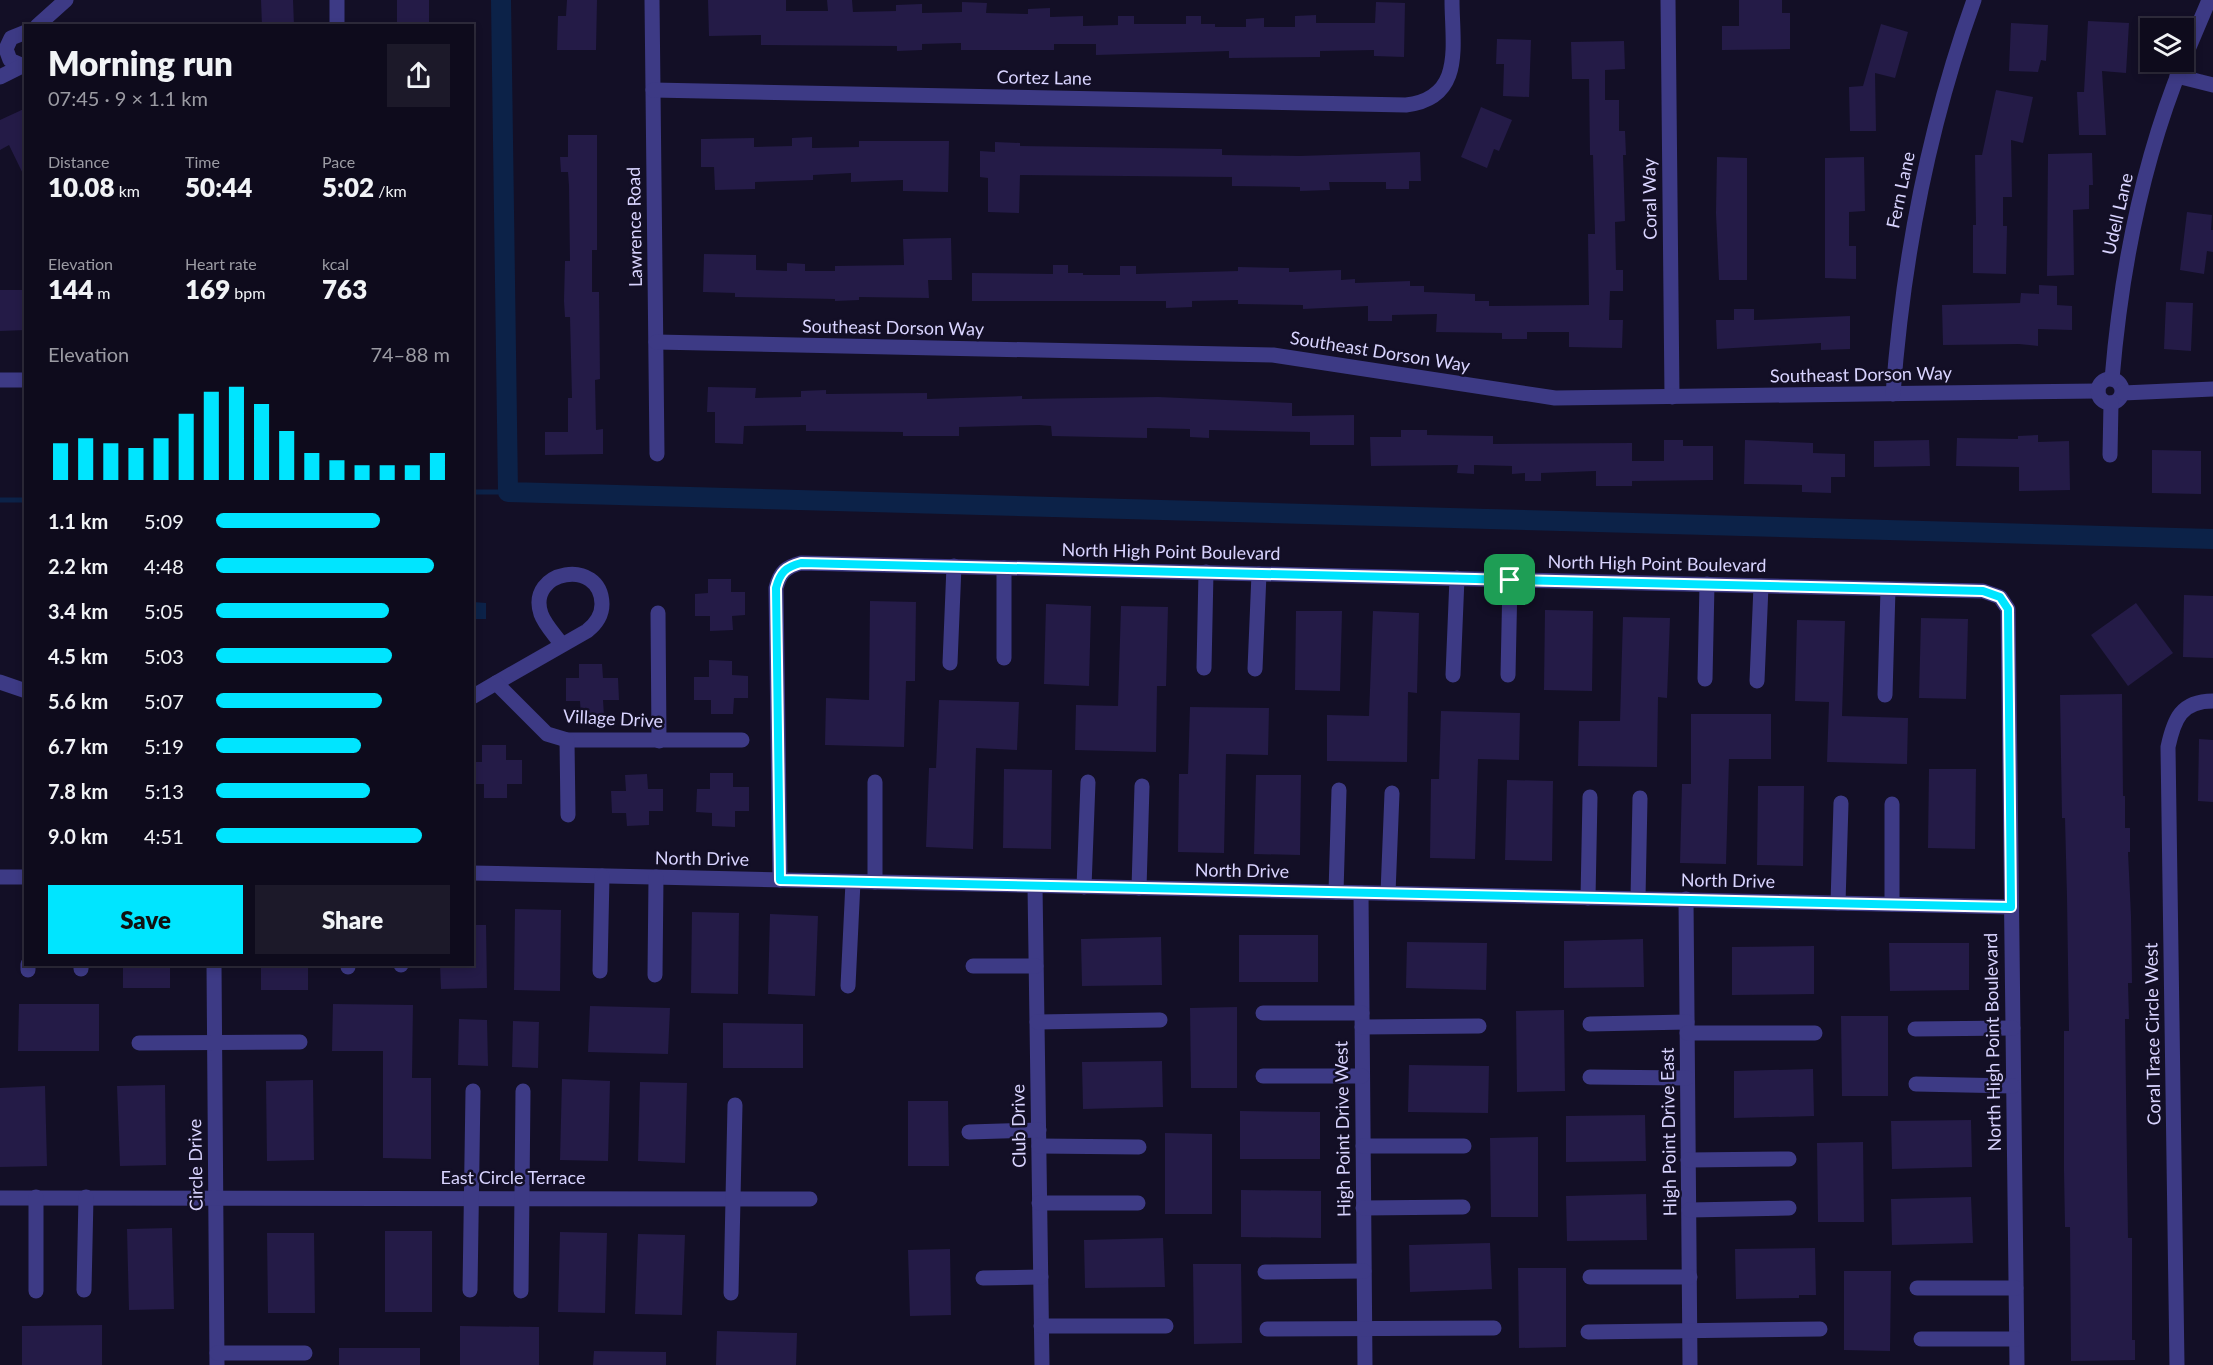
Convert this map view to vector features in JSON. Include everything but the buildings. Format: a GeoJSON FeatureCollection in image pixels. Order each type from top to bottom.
{"type":"FeatureCollection","features":[{"type":"Feature","properties":{"kind":"street"},"geometry":{"type":"LineString","coordinates":[[45,23],[66,0]]}},
{"type":"Feature","properties":{"kind":"street"},"geometry":{"type":"LineString","coordinates":[[337,0],[337,24]]}},
{"type":"Feature","properties":{"kind":"street","name":"Lawrence Road"},"geometry":{"type":"LineString","coordinates":[[652,0],[657,454]]}},
{"type":"Feature","properties":{"kind":"street","name":"Cortez Lane"},"geometry":{"type":"LineString","coordinates":[[653,90],[1406,105],[1432,98],[1449,76],[1452,63],[1452,0]]}},
{"type":"Feature","properties":{"kind":"street","name":"Coral Way"},"geometry":{"type":"LineString","coordinates":[[1668,0],[1672,397]]}},
{"type":"Feature","properties":{"kind":"street","name":"Fern Lane"},"geometry":{"type":"LineString","coordinates":[[1893,394],[1905,268],[1918,194],[1935,121],[1974,0]]}},
{"type":"Feature","properties":{"kind":"street","name":"Udell Lane"},"geometry":{"type":"LineString","coordinates":[[2194,35],[2209,0]]}},
{"type":"Feature","properties":{"kind":"street"},"geometry":{"type":"LineString","coordinates":[[23,67],[3,54],[11,38],[24,33]]}},
{"type":"Feature","properties":{"kind":"street"},"geometry":{"type":"LineString","coordinates":[[0,77],[23,67]]}},
{"type":"Feature","properties":{"kind":"street","name":"Udell Lane"},"geometry":{"type":"LineString","coordinates":[[2112,379],[2127,258],[2142,191],[2179,72]]}},
{"type":"Feature","properties":{"kind":"street"},"geometry":{"type":"LineString","coordinates":[[2192,72],[2213,85]]}},
{"type":"Feature","properties":{"kind":"street","name":"Southeast Dorson Way"},"geometry":{"type":"LineString","coordinates":[[656,342],[1273,356],[1541,397],[2098,391]]}},
{"type":"Feature","properties":{"kind":"street"},"geometry":{"type":"LineString","coordinates":[[2112,379],[2119,382],[2122,393],[2117,401],[2111,403],[2100,398],[2098,391],[2104,380],[2112,379]]}},
{"type":"Feature","properties":{"kind":"street"},"geometry":{"type":"LineString","coordinates":[[0,380],[24,380]]}},
{"type":"Feature","properties":{"kind":"street"},"geometry":{"type":"LineString","coordinates":[[2122,393],[2213,389]]}},
{"type":"Feature","properties":{"kind":"street"},"geometry":{"type":"LineString","coordinates":[[2110,455],[2111,403]]}},
{"type":"Feature","properties":{"kind":"street","name":"North High Point Boulevard"},"geometry":{"type":"LineString","coordinates":[[780,880],[776,588],[780,575],[789,566],[801,563],[1983,591],[2000,597],[2008,609],[2017,1365]]}},
{"type":"Feature","properties":{"kind":"street"},"geometry":{"type":"LineString","coordinates":[[950,663],[954,566]]}},
{"type":"Feature","properties":{"kind":"street"},"geometry":{"type":"LineString","coordinates":[[1004,568],[1004,658]]}},
{"type":"Feature","properties":{"kind":"street"},"geometry":{"type":"LineString","coordinates":[[1204,668],[1206,573]]}},
{"type":"Feature","properties":{"kind":"street"},"geometry":{"type":"LineString","coordinates":[[474,696],[562,645],[594,626],[602,610],[600,592],[589,579],[581,575],[563,574],[555,577],[548,582],[540,598],[542,616],[562,645]]}},
{"type":"Feature","properties":{"kind":"street"},"geometry":{"type":"LineString","coordinates":[[1255,669],[1259,574]]}},
{"type":"Feature","properties":{"kind":"street"},"geometry":{"type":"LineString","coordinates":[[1453,675],[1457,578]]}},
{"type":"Feature","properties":{"kind":"street"},"geometry":{"type":"LineString","coordinates":[[1508,675],[1510,580]]}},
{"type":"Feature","properties":{"kind":"street"},"geometry":{"type":"LineString","coordinates":[[1705,679],[1707,584]]}},
{"type":"Feature","properties":{"kind":"street"},"geometry":{"type":"LineString","coordinates":[[1757,681],[1761,586]]}},
{"type":"Feature","properties":{"kind":"street"},"geometry":{"type":"LineString","coordinates":[[1885,695],[1888,589]]}},
{"type":"Feature","properties":{"kind":"street"},"geometry":{"type":"LineString","coordinates":[[658,613],[659,741]]}},
{"type":"Feature","properties":{"kind":"street"},"geometry":{"type":"LineString","coordinates":[[0,682],[24,689]]}},
{"type":"Feature","properties":{"kind":"street","name":"Village Drive"},"geometry":{"type":"LineString","coordinates":[[496,683],[548,734],[567,740],[742,740]]}},
{"type":"Feature","properties":{"kind":"street","name":"Coral Trace Circle West"},"geometry":{"type":"LineString","coordinates":[[2177,1365],[2168,747],[2173,724],[2184,708],[2195,703],[2213,701]]}},
{"type":"Feature","properties":{"kind":"street"},"geometry":{"type":"LineString","coordinates":[[567,740],[568,815]]}},
{"type":"Feature","properties":{"kind":"street"},"geometry":{"type":"LineString","coordinates":[[875,782],[875,882]]}},
{"type":"Feature","properties":{"kind":"street"},"geometry":{"type":"LineString","coordinates":[[1084,887],[1088,782]]}},
{"type":"Feature","properties":{"kind":"street"},"geometry":{"type":"LineString","coordinates":[[1139,888],[1142,786]]}},
{"type":"Feature","properties":{"kind":"street"},"geometry":{"type":"LineString","coordinates":[[1336,892],[1339,789]]}},
{"type":"Feature","properties":{"kind":"street"},"geometry":{"type":"LineString","coordinates":[[1388,893],[1392,793]]}},
{"type":"Feature","properties":{"kind":"street"},"geometry":{"type":"LineString","coordinates":[[1588,898],[1590,797]]}},
{"type":"Feature","properties":{"kind":"street"},"geometry":{"type":"LineString","coordinates":[[1638,898],[1640,798]]}},
{"type":"Feature","properties":{"kind":"street"},"geometry":{"type":"LineString","coordinates":[[1838,903],[1841,803]]}},
{"type":"Feature","properties":{"kind":"street"},"geometry":{"type":"LineString","coordinates":[[1892,804],[1892,904]]}},
{"type":"Feature","properties":{"kind":"street","name":"North Drive"},"geometry":{"type":"LineString","coordinates":[[474,873],[2011,907]]}},
{"type":"Feature","properties":{"kind":"street"},"geometry":{"type":"LineString","coordinates":[[600,971],[602,876]]}},
{"type":"Feature","properties":{"kind":"street"},"geometry":{"type":"LineString","coordinates":[[0,878],[24,877]]}},
{"type":"Feature","properties":{"kind":"street"},"geometry":{"type":"LineString","coordinates":[[655,975],[656,877]]}},
{"type":"Feature","properties":{"kind":"street"},"geometry":{"type":"LineString","coordinates":[[849,986],[853,882]]}},
{"type":"Feature","properties":{"kind":"street","name":"Club Drive"},"geometry":{"type":"LineString","coordinates":[[1035,886],[1042,1365]]}},
{"type":"Feature","properties":{"kind":"street","name":"High Point Drive West"},"geometry":{"type":"LineString","coordinates":[[1361,893],[1365,1365]]}},
{"type":"Feature","properties":{"kind":"street","name":"High Point Drive East"},"geometry":{"type":"LineString","coordinates":[[1686,899],[1690,1365]]}},
{"type":"Feature","properties":{"kind":"street","name":"Circle Drive"},"geometry":{"type":"LineString","coordinates":[[214,966],[218,1359]]}},
{"type":"Feature","properties":{"kind":"street"},"geometry":{"type":"LineString","coordinates":[[973,966],[1036,966]]}},
{"type":"Feature","properties":{"kind":"street"},"geometry":{"type":"LineString","coordinates":[[1263,1013],[1479,1026]]}},
{"type":"Feature","properties":{"kind":"street"},"geometry":{"type":"LineString","coordinates":[[1037,1022],[1160,1020]]}},
{"type":"Feature","properties":{"kind":"street"},"geometry":{"type":"LineString","coordinates":[[1590,1024],[1815,1033]]}},
{"type":"Feature","properties":{"kind":"street"},"geometry":{"type":"LineString","coordinates":[[1915,1029],[2013,1028]]}},
{"type":"Feature","properties":{"kind":"street"},"geometry":{"type":"LineString","coordinates":[[139,1043],[300,1042]]}},
{"type":"Feature","properties":{"kind":"street"},"geometry":{"type":"LineString","coordinates":[[1263,1076],[1362,1076]]}},
{"type":"Feature","properties":{"kind":"street"},"geometry":{"type":"LineString","coordinates":[[1590,1077],[1687,1078]]}},
{"type":"Feature","properties":{"kind":"street"},"geometry":{"type":"LineString","coordinates":[[1916,1084],[2013,1086]]}},
{"type":"Feature","properties":{"kind":"street"},"geometry":{"type":"LineString","coordinates":[[470,1290],[473,1091]]}},
{"type":"Feature","properties":{"kind":"street"},"geometry":{"type":"LineString","coordinates":[[521,1291],[523,1091]]}},
{"type":"Feature","properties":{"kind":"street"},"geometry":{"type":"LineString","coordinates":[[731,1293],[735,1105]]}},
{"type":"Feature","properties":{"kind":"street"},"geometry":{"type":"LineString","coordinates":[[969,1132],[1139,1147]]}},
{"type":"Feature","properties":{"kind":"street"},"geometry":{"type":"LineString","coordinates":[[1363,1146],[1464,1146]]}},
{"type":"Feature","properties":{"kind":"street"},"geometry":{"type":"LineString","coordinates":[[1688,1160],[1789,1159]]}},
{"type":"Feature","properties":{"kind":"street","name":"East Circle Terrace"},"geometry":{"type":"LineString","coordinates":[[0,1198],[216,1196],[810,1199]]}},
{"type":"Feature","properties":{"kind":"street"},"geometry":{"type":"LineString","coordinates":[[36,1197],[36,1291]]}},
{"type":"Feature","properties":{"kind":"street"},"geometry":{"type":"LineString","coordinates":[[84,1290],[86,1197]]}},
{"type":"Feature","properties":{"kind":"street"},"geometry":{"type":"LineString","coordinates":[[1039,1203],[1138,1203]]}},
{"type":"Feature","properties":{"kind":"street"},"geometry":{"type":"LineString","coordinates":[[1363,1208],[1463,1207]]}},
{"type":"Feature","properties":{"kind":"street"},"geometry":{"type":"LineString","coordinates":[[1689,1210],[1789,1208]]}},
{"type":"Feature","properties":{"kind":"street"},"geometry":{"type":"LineString","coordinates":[[1265,1272],[1364,1271]]}},
{"type":"Feature","properties":{"kind":"street"},"geometry":{"type":"LineString","coordinates":[[983,1278],[1041,1277]]}},
{"type":"Feature","properties":{"kind":"street"},"geometry":{"type":"LineString","coordinates":[[1590,1277],[1690,1277]]}},
{"type":"Feature","properties":{"kind":"street"},"geometry":{"type":"LineString","coordinates":[[1917,1288],[2016,1288]]}},
{"type":"Feature","properties":{"kind":"street"},"geometry":{"type":"LineString","coordinates":[[1041,1326],[1166,1326]]}},
{"type":"Feature","properties":{"kind":"street"},"geometry":{"type":"LineString","coordinates":[[1267,1329],[1494,1328]]}},
{"type":"Feature","properties":{"kind":"street"},"geometry":{"type":"LineString","coordinates":[[1588,1332],[1820,1329]]}},
{"type":"Feature","properties":{"kind":"street"},"geometry":{"type":"LineString","coordinates":[[1921,1339],[2016,1339]]}},
{"type":"Feature","properties":{"kind":"street"},"geometry":{"type":"LineString","coordinates":[[218,1359],[305,1353]]}},
{"type":"Feature","properties":{"kind":"water"},"geometry":{"type":"Polygon","coordinates":[[[474,602],[486,603],[486,619],[474,619],[474,602]]]}},
{"type":"Feature","properties":{"kind":"waterway"},"geometry":{"type":"LineString","coordinates":[[501,0],[508,492],[2213,539]]}},
{"type":"Feature","properties":{"kind":"waterway"},"geometry":{"type":"LineString","coordinates":[[474,492],[508,492]]}},
{"type":"Feature","properties":{"kind":"waterway"},"geometry":{"type":"LineString","coordinates":[[0,500],[24,500]]}},
{"type":"Feature","properties":{"kind":"route"},"geometry":{"type":"LineString","coordinates":[[801,563],[1510,580],[1983,591],[2000,597],[2008,609],[2011,907],[780,880],[776,588],[780,575],[789,566],[801,563]]}}]}
